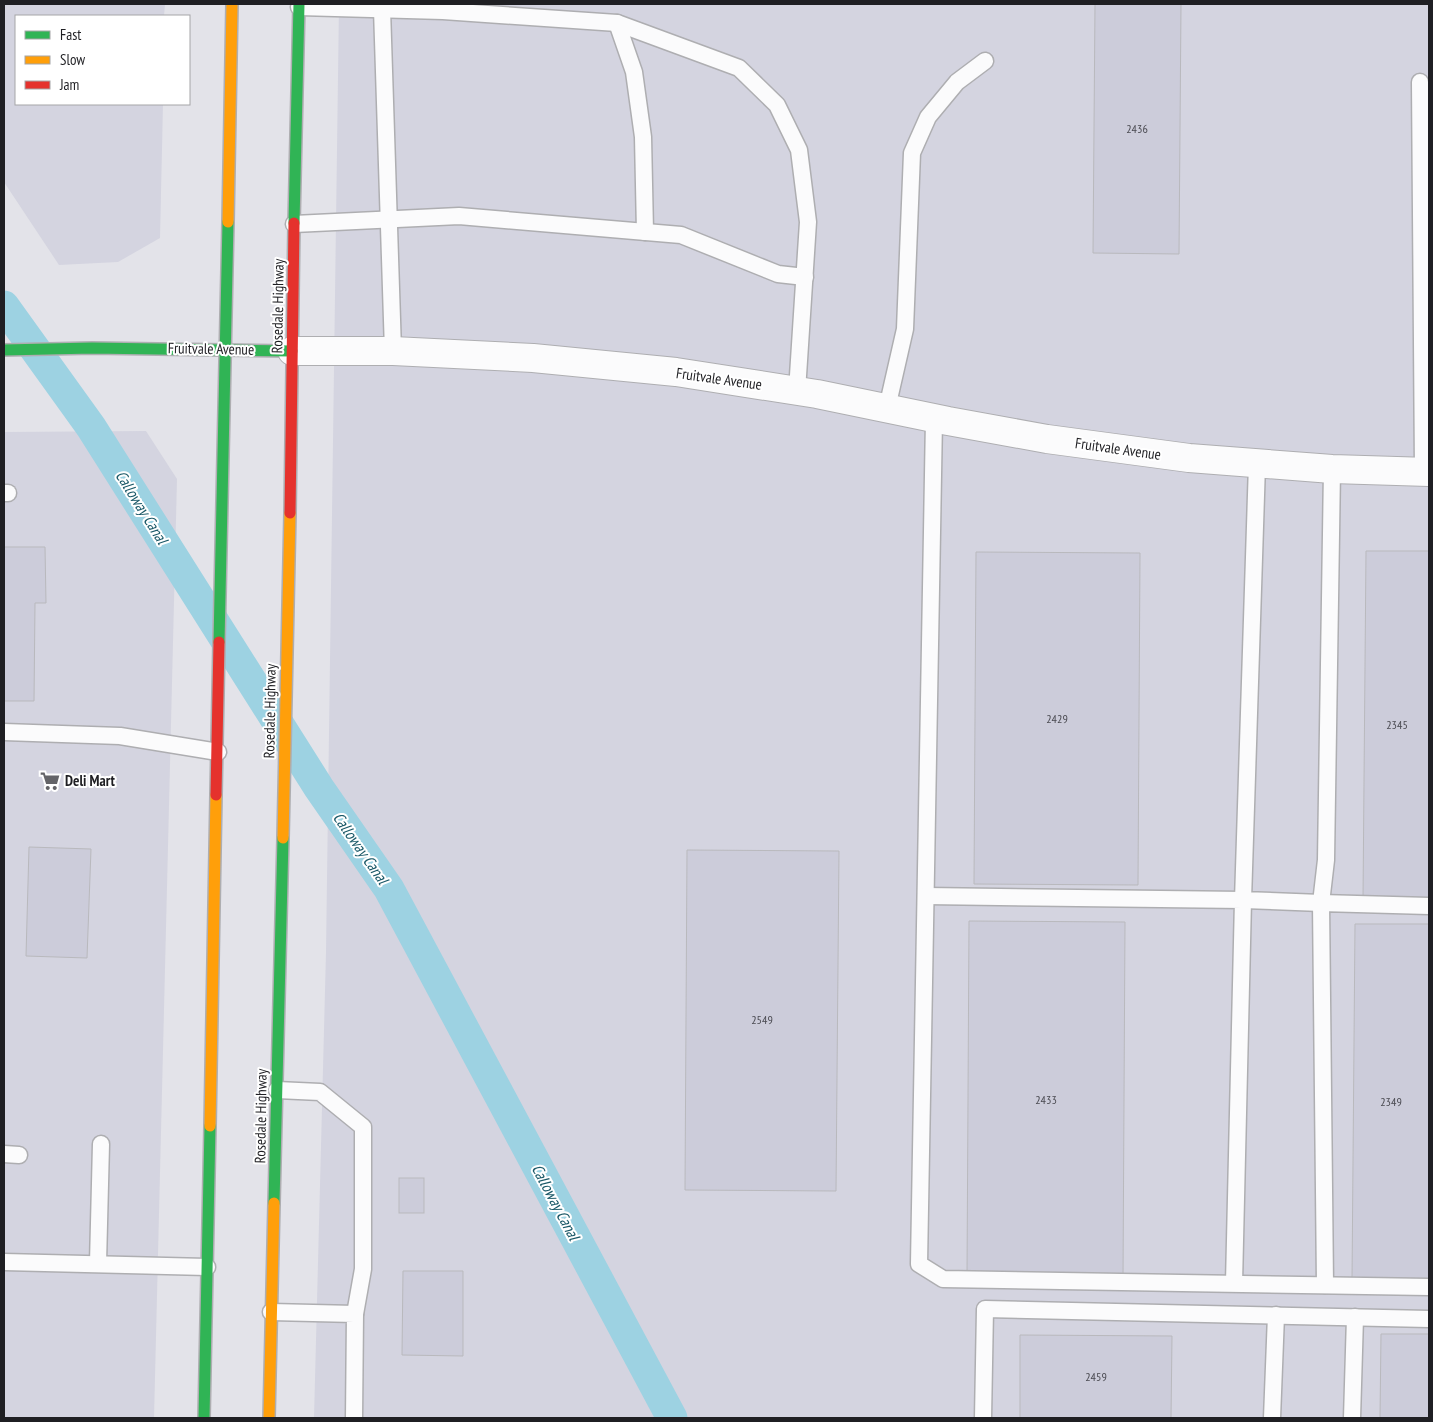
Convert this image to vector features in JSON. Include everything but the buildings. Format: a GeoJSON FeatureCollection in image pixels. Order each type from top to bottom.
{"type":"FeatureCollection","features":[{"type":"Feature","properties":{"kind":"main road"},"geometry":{"type":"LineString","coordinates":[[204,1418],[232,4]]}},
{"type":"Feature","properties":{"kind":"main road","name":"Rosedale Highway"},"geometry":{"type":"LineString","coordinates":[[269,1418],[299,5]]}},
{"type":"Feature","properties":{"kind":"main road","name":"Fruitvale Avenue"},"geometry":{"type":"LineString","coordinates":[[4,350],[92,348],[292,351]]}},
{"type":"Feature","properties":{"kind":"street","name":"Fruitvale Avenue"},"geometry":{"type":"LineString","coordinates":[[292,351],[393,351],[533,358],[676,372],[797,391],[1047,439],[1189,458],[1332,469],[1426,472]]}},
{"type":"Feature","properties":{"kind":"lane"},"geometry":{"type":"LineString","coordinates":[[299,5],[443,11],[616,23],[739,68],[777,105],[799,150],[808,222],[797,391]]}},
{"type":"Feature","properties":{"kind":"lane"},"geometry":{"type":"LineString","coordinates":[[382,9],[393,351]]}},
{"type":"Feature","properties":{"kind":"lane"},"geometry":{"type":"LineString","coordinates":[[616,23],[634,72],[643,137],[645,232]]}},
{"type":"Feature","properties":{"kind":"lane"},"geometry":{"type":"LineString","coordinates":[[887,408],[905,329],[912,153],[928,117],[957,82],[985,61]]}},
{"type":"Feature","properties":{"kind":"lane"},"geometry":{"type":"LineString","coordinates":[[1420,82],[1426,472]]}},
{"type":"Feature","properties":{"kind":"lane"},"geometry":{"type":"LineString","coordinates":[[294,224],[458,216],[682,235],[778,274],[805,277]]}},
{"type":"Feature","properties":{"kind":"lane"},"geometry":{"type":"LineString","coordinates":[[934,418],[919,1264],[943,1279],[1429,1287]]}},
{"type":"Feature","properties":{"kind":"lane"},"geometry":{"type":"LineString","coordinates":[[1234,1283],[1243,900],[1257,464]]}},
{"type":"Feature","properties":{"kind":"lane"},"geometry":{"type":"LineString","coordinates":[[1326,1285],[1321,902],[1326,850],[1332,469]]}},
{"type":"Feature","properties":{"kind":"lane"},"geometry":{"type":"LineString","coordinates":[[4,732],[120,736],[218,752]]}},
{"type":"Feature","properties":{"kind":"lane"},"geometry":{"type":"LineString","coordinates":[[926,896],[1243,900],[1429,906]]}},
{"type":"Feature","properties":{"kind":"lane"},"geometry":{"type":"LineString","coordinates":[[277,1090],[320,1092],[363,1127],[362,1269],[355,1314],[354,1418]]}},
{"type":"Feature","properties":{"kind":"lane"},"geometry":{"type":"LineString","coordinates":[[98,1263],[101,1144]]}},
{"type":"Feature","properties":{"kind":"lane"},"geometry":{"type":"LineString","coordinates":[[4,1262],[208,1267]]}},
{"type":"Feature","properties":{"kind":"lane"},"geometry":{"type":"LineString","coordinates":[[983,1418],[985,1309],[1429,1319]]}},
{"type":"Feature","properties":{"kind":"lane"},"geometry":{"type":"LineString","coordinates":[[271,1312],[355,1314]]}},
{"type":"Feature","properties":{"kind":"lane"},"geometry":{"type":"LineString","coordinates":[[1272,1418],[1276,1315]]}},
{"type":"Feature","properties":{"kind":"lane"},"geometry":{"type":"LineString","coordinates":[[1352,1418],[1355,1317]]}},
{"type":"Feature","properties":{"kind":"shaded area"},"geometry":{"type":"Polygon","coordinates":[[[4,4],[165,4],[164,15],[15,15],[15,105],[163,105],[160,238],[118,262],[59,265],[4,182],[4,4]]]}},
{"type":"Feature","properties":{"kind":"shaded area"},"geometry":{"type":"Polygon","coordinates":[[[339,4],[1429,4],[1429,1418],[314,1418],[326,952],[339,4]]]}},
{"type":"Feature","properties":{"kind":"shaded area"},"geometry":{"type":"Polygon","coordinates":[[[146,431],[177,479],[154,1418],[4,1418],[4,432],[146,431]]]}},
{"type":"Feature","properties":{"kind":"waterway","name":"Calloway Canal"},"geometry":{"type":"LineString","coordinates":[[4,306],[91,427],[319,788],[389,889],[672,1418]]}},
{"type":"Feature","properties":{"kind":"traffic: fast"},"geometry":{"type":"LineString","coordinates":[[294,223],[299,4]]}},
{"type":"Feature","properties":{"kind":"traffic: fast"},"geometry":{"type":"LineString","coordinates":[[219,642],[228,222]]}},
{"type":"Feature","properties":{"kind":"traffic: fast"},"geometry":{"type":"LineString","coordinates":[[4,350],[92,348],[292,351]]}},
{"type":"Feature","properties":{"kind":"traffic: fast"},"geometry":{"type":"LineString","coordinates":[[274,1203],[283,838]]}},
{"type":"Feature","properties":{"kind":"traffic: fast"},"geometry":{"type":"LineString","coordinates":[[204,1418],[210,1126]]}},
{"type":"Feature","properties":{"kind":"traffic: slow"},"geometry":{"type":"LineString","coordinates":[[228,222],[232,4]]}},
{"type":"Feature","properties":{"kind":"traffic: slow"},"geometry":{"type":"LineString","coordinates":[[283,838],[290,513]]}},
{"type":"Feature","properties":{"kind":"traffic: slow"},"geometry":{"type":"LineString","coordinates":[[210,1126],[216,795]]}},
{"type":"Feature","properties":{"kind":"traffic: slow"},"geometry":{"type":"LineString","coordinates":[[269,1418],[274,1203]]}},
{"type":"Feature","properties":{"kind":"traffic: jam"},"geometry":{"type":"LineString","coordinates":[[290,513],[294,223]]}},
{"type":"Feature","properties":{"kind":"traffic: jam"},"geometry":{"type":"LineString","coordinates":[[216,795],[219,642]]}},
{"type":"Feature","properties":{"kind":"place","name":"Deli Mart"},"geometry":{"type":"Point","coordinates":[50,781]}}]}
